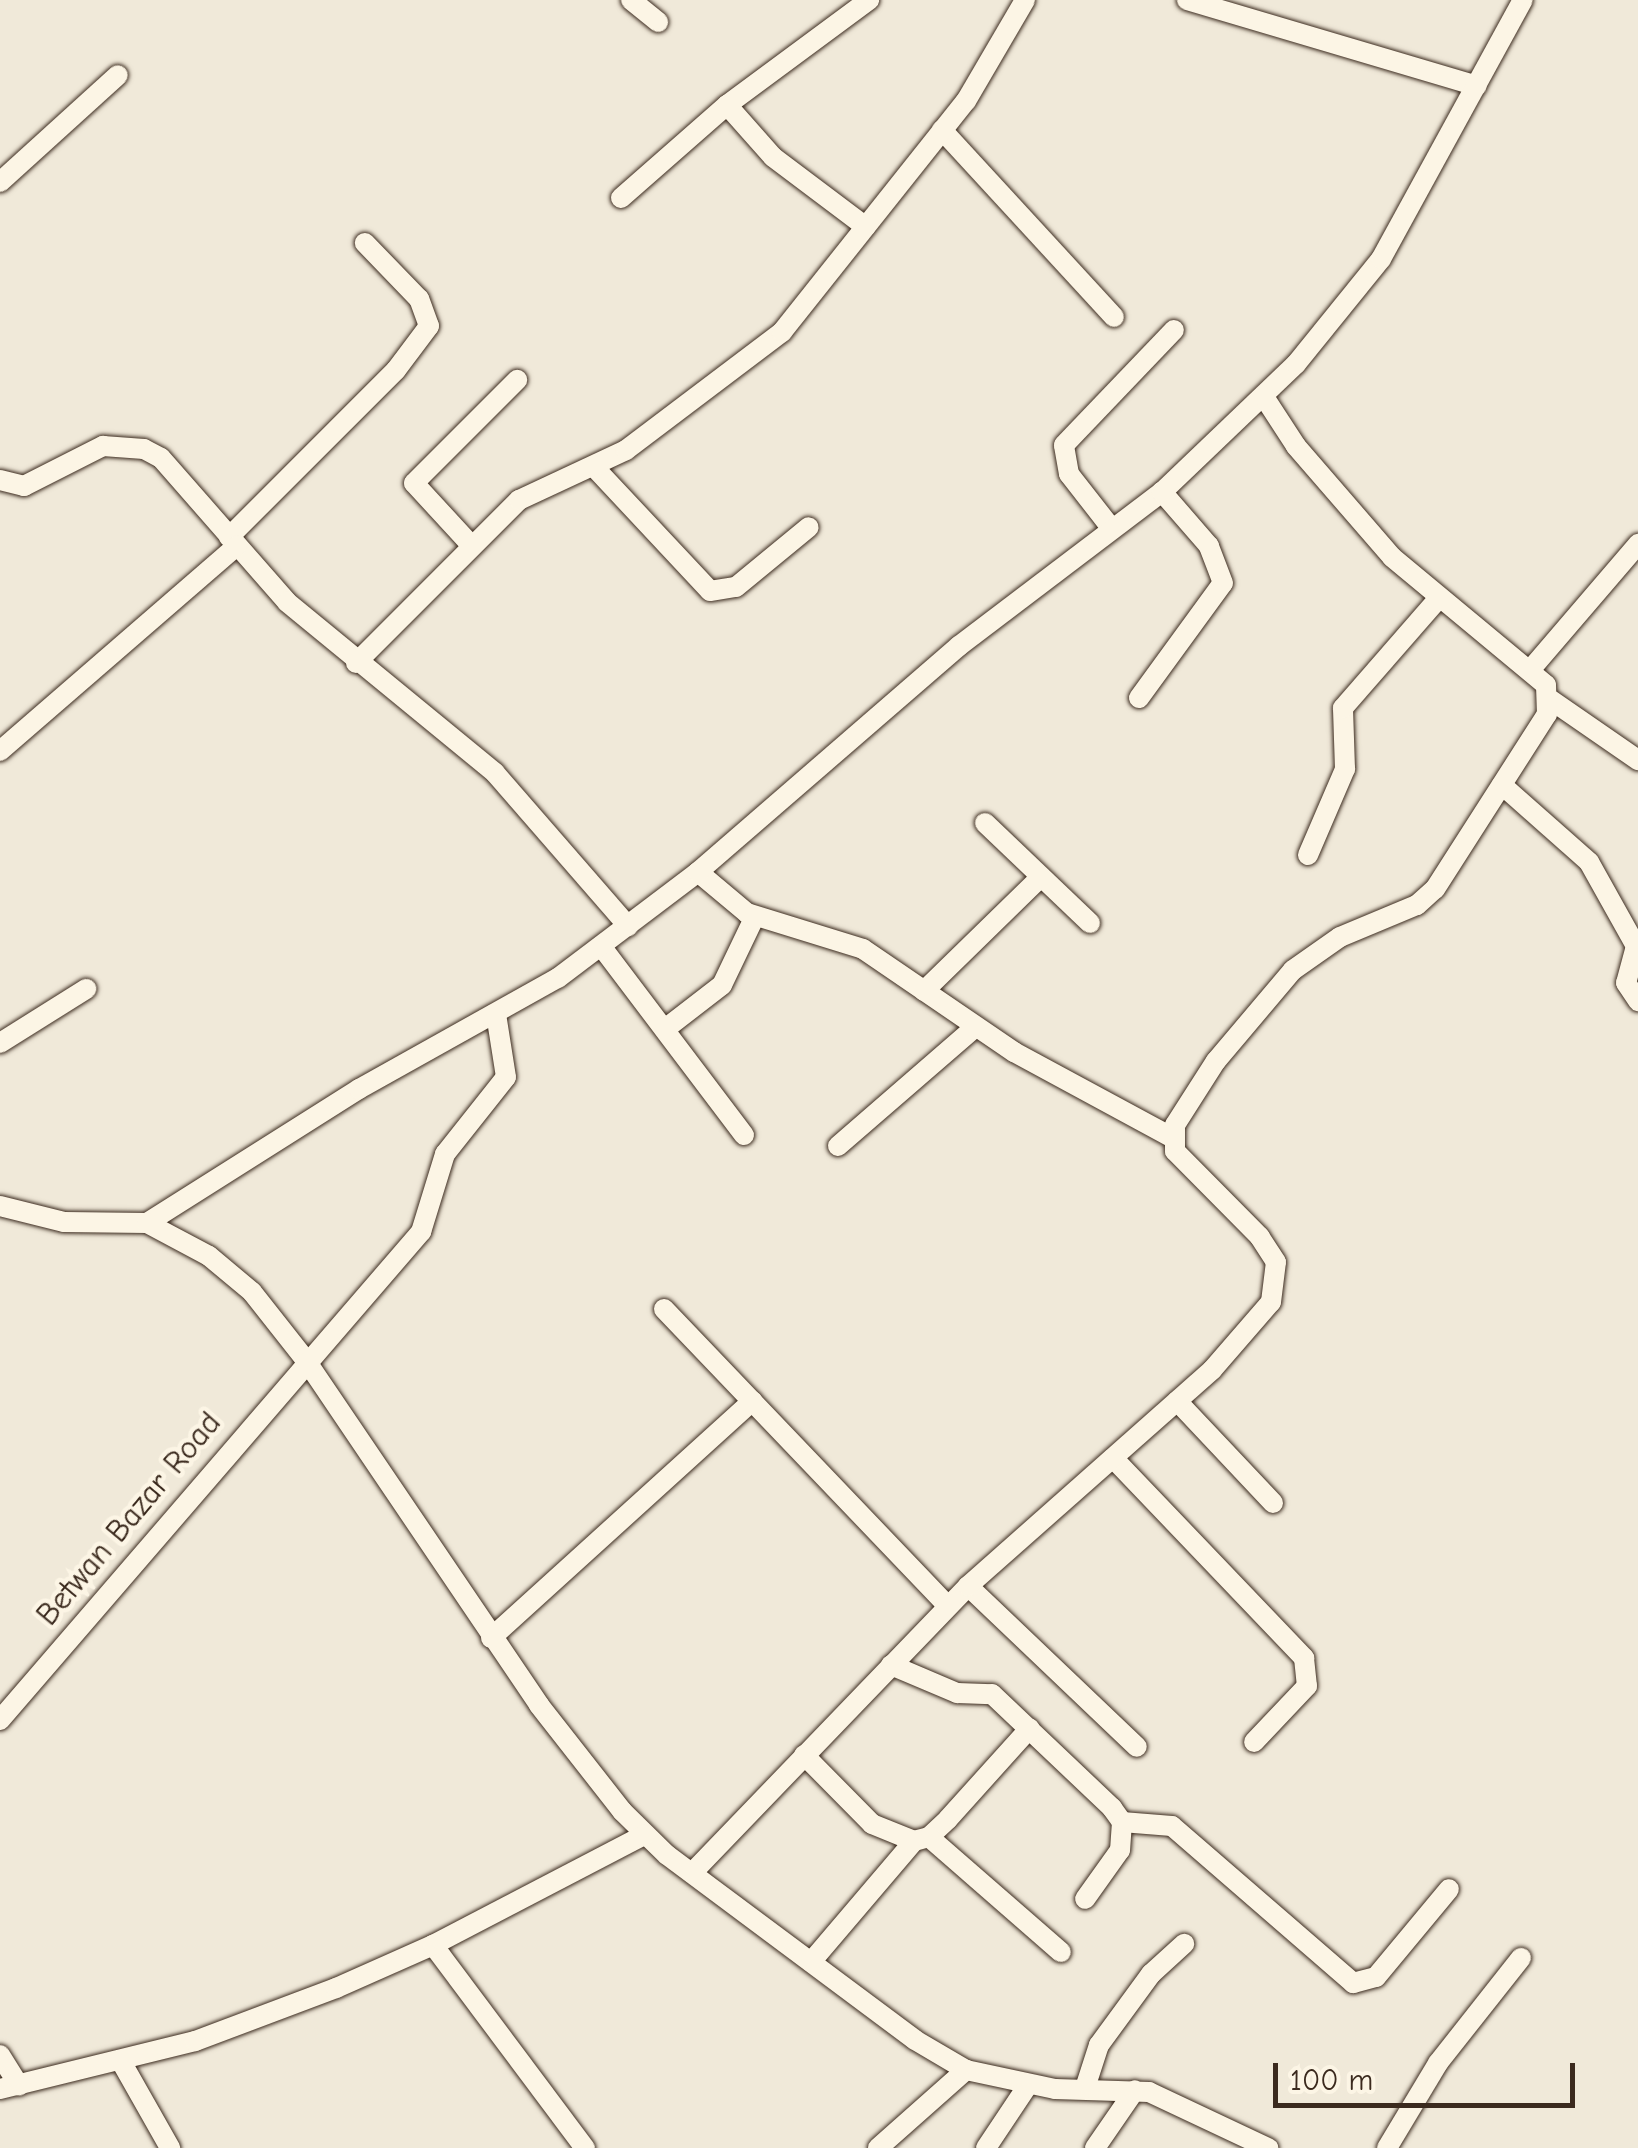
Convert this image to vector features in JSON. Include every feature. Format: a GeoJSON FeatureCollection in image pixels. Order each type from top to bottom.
{"type":"FeatureCollection","features":[{"type":"Feature","properties":{"kind":"street"},"geometry":{"type":"LineString","coordinates":[[631,0],[658,22]]}},
{"type":"Feature","properties":{"kind":"street"},"geometry":{"type":"LineString","coordinates":[[621,198],[727,104],[869,0]]}},
{"type":"Feature","properties":{"kind":"street"},"geometry":{"type":"LineString","coordinates":[[1187,0],[1477,86]]}},
{"type":"Feature","properties":{"kind":"street"},"geometry":{"type":"LineString","coordinates":[[146,1223],[314,1115],[496,1014],[601,946],[698,872],[959,646],[1162,492],[1264,397],[1373,270],[1523,0]]}},
{"type":"Feature","properties":{"kind":"street"},"geometry":{"type":"LineString","coordinates":[[356,663],[519,500],[595,468],[782,332],[985,73],[1020,1]]}},
{"type":"Feature","properties":{"kind":"street"},"geometry":{"type":"LineString","coordinates":[[0,182],[118,75]]}},
{"type":"Feature","properties":{"kind":"street"},"geometry":{"type":"LineString","coordinates":[[727,104],[786,168],[866,227]]}},
{"type":"Feature","properties":{"kind":"street"},"geometry":{"type":"LineString","coordinates":[[942,130],[1114,318]]}},
{"type":"Feature","properties":{"kind":"street"},"geometry":{"type":"LineString","coordinates":[[0,751],[233,541],[396,370],[429,326],[419,298],[364,243]]}},
{"type":"Feature","properties":{"kind":"street"},"geometry":{"type":"LineString","coordinates":[[1112,530],[1069,474],[1064,445],[1174,330]]}},
{"type":"Feature","properties":{"kind":"street"},"geometry":{"type":"LineString","coordinates":[[471,545],[414,483],[516,380]]}},
{"type":"Feature","properties":{"kind":"street"},"geometry":{"type":"LineString","coordinates":[[1264,397],[1352,514],[1438,599],[1531,669],[1551,700],[1638,760]]}},
{"type":"Feature","properties":{"kind":"street"},"geometry":{"type":"LineString","coordinates":[[0,480],[24,486],[103,446],[144,449],[176,473],[233,541],[356,663],[494,772],[628,926]]}},
{"type":"Feature","properties":{"kind":"street"},"geometry":{"type":"LineString","coordinates":[[595,468],[710,591],[736,587],[809,526]]}},
{"type":"Feature","properties":{"kind":"street"},"geometry":{"type":"LineString","coordinates":[[1139,698],[1223,584],[1209,546],[1162,492]]}},
{"type":"Feature","properties":{"kind":"street"},"geometry":{"type":"LineString","coordinates":[[1531,669],[1638,544]]}},
{"type":"Feature","properties":{"kind":"street"},"geometry":{"type":"LineString","coordinates":[[1308,855],[1346,769],[1342,708],[1438,599]]}},
{"type":"Feature","properties":{"kind":"street"},"geometry":{"type":"LineString","coordinates":[[1170,1137],[1216,1061],[1293,970],[1340,937],[1417,905],[1435,889],[1551,700]]}},
{"type":"Feature","properties":{"kind":"street"},"geometry":{"type":"LineString","coordinates":[[1502,785],[1589,862],[1636,946],[1626,983],[1638,1000]]}},
{"type":"Feature","properties":{"kind":"street"},"geometry":{"type":"LineString","coordinates":[[985,823],[1090,923]]}},
{"type":"Feature","properties":{"kind":"street"},"geometry":{"type":"LineString","coordinates":[[692,1873],[968,1586],[1177,1402],[1256,1322],[1278,1282],[1276,1262],[1260,1237],[1186,1167],[1170,1137],[974,1028],[863,949],[755,916],[698,872]]}},
{"type":"Feature","properties":{"kind":"street"},"geometry":{"type":"LineString","coordinates":[[924,991],[1042,877]]}},
{"type":"Feature","properties":{"kind":"street"},"geometry":{"type":"LineString","coordinates":[[664,1029],[722,984],[755,916]]}},
{"type":"Feature","properties":{"kind":"street"},"geometry":{"type":"LineString","coordinates":[[601,946],[744,1135]]}},
{"type":"Feature","properties":{"kind":"street"},"geometry":{"type":"LineString","coordinates":[[0,1042],[86,990]]}},
{"type":"Feature","properties":{"kind":"street","name":"Betwan Bazar Road"},"geometry":{"type":"LineString","coordinates":[[0,1720],[305,1359],[421,1232],[445,1154],[506,1077],[496,1014]]}},
{"type":"Feature","properties":{"kind":"street"},"geometry":{"type":"LineString","coordinates":[[838,1146],[974,1028]]}},
{"type":"Feature","properties":{"kind":"street"},"geometry":{"type":"LineString","coordinates":[[0,1206],[64,1222],[146,1223],[232,1272],[305,1359],[491,1638],[644,1836],[811,1962],[966,2070],[1028,2085],[1135,2090],[1183,2102],[1268,2148]]}},
{"type":"Feature","properties":{"kind":"street"},"geometry":{"type":"LineString","coordinates":[[664,1309],[948,1606]]}},
{"type":"Feature","properties":{"kind":"street"},"geometry":{"type":"LineString","coordinates":[[491,1638],[752,1401]]}},
{"type":"Feature","properties":{"kind":"street"},"geometry":{"type":"LineString","coordinates":[[1177,1402],[1272,1503]]}},
{"type":"Feature","properties":{"kind":"street"},"geometry":{"type":"LineString","coordinates":[[1113,1458],[1304,1658],[1307,1686],[1254,1742]]}},
{"type":"Feature","properties":{"kind":"street"},"geometry":{"type":"LineString","coordinates":[[968,1586],[1137,1747]]}},
{"type":"Feature","properties":{"kind":"street"},"geometry":{"type":"LineString","coordinates":[[891,1664],[958,1694],[992,1694],[1122,1822],[1172,1826],[1354,1983],[1376,1977],[1449,1890]]}},
{"type":"Feature","properties":{"kind":"street"},"geometry":{"type":"LineString","coordinates":[[811,1962],[922,1839],[1030,1728]]}},
{"type":"Feature","properties":{"kind":"street"},"geometry":{"type":"LineString","coordinates":[[804,1755],[872,1824],[922,1839],[1061,1952]]}},
{"type":"Feature","properties":{"kind":"street"},"geometry":{"type":"LineString","coordinates":[[1085,1899],[1120,1850],[1122,1822]]}},
{"type":"Feature","properties":{"kind":"street"},"geometry":{"type":"LineString","coordinates":[[0,2055],[9,2087],[122,2062],[248,2022],[433,1946],[644,1836]]}},
{"type":"Feature","properties":{"kind":"street"},"geometry":{"type":"LineString","coordinates":[[1086,2088],[1099,2044],[1151,1974],[1184,1944]]}},
{"type":"Feature","properties":{"kind":"street"},"geometry":{"type":"LineString","coordinates":[[433,1946],[586,2148]]}},
{"type":"Feature","properties":{"kind":"street"},"geometry":{"type":"LineString","coordinates":[[1387,2148],[1438,2063],[1521,1958]]}},
{"type":"Feature","properties":{"kind":"street"},"geometry":{"type":"LineString","coordinates":[[122,2062],[170,2148]]}},
{"type":"Feature","properties":{"kind":"street"},"geometry":{"type":"LineString","coordinates":[[878,2148],[966,2070]]}},
{"type":"Feature","properties":{"kind":"street"},"geometry":{"type":"LineString","coordinates":[[986,2148],[1028,2085]]}},
{"type":"Feature","properties":{"kind":"street"},"geometry":{"type":"LineString","coordinates":[[1095,2148],[1135,2090]]}}]}
